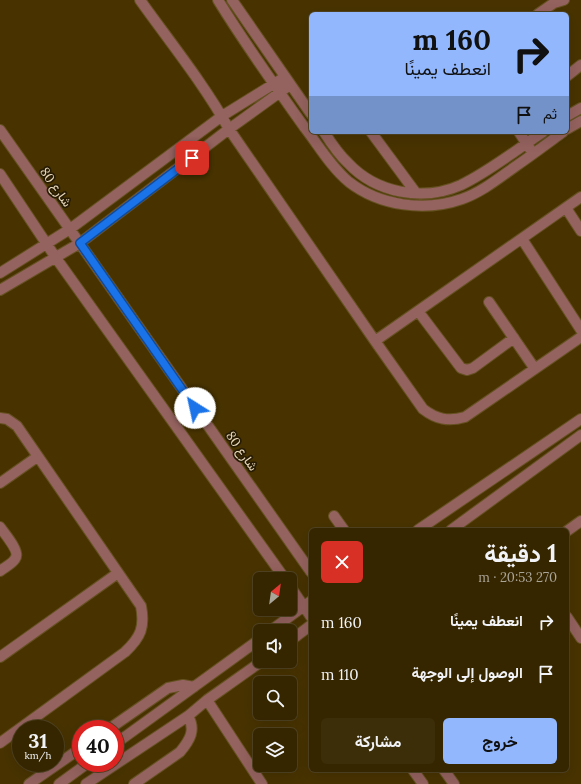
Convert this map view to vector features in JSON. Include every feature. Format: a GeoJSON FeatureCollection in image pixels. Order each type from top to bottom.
{"type":"FeatureCollection","features":[{"type":"Feature","properties":{"kind":"street"},"geometry":{"type":"LineString","coordinates":[[140,0],[222,116],[229,129],[423,409],[434,416],[447,420],[456,420],[465,417],[581,337]]}},
{"type":"Feature","properties":{"kind":"street"},"geometry":{"type":"LineString","coordinates":[[218,0],[276,89],[309,132]]}},
{"type":"Feature","properties":{"kind":"street"},"geometry":{"type":"LineString","coordinates":[[232,0],[309,111]]}},
{"type":"Feature","properties":{"kind":"street"},"geometry":{"type":"LineString","coordinates":[[541,12],[554,3],[564,0]]}},
{"type":"Feature","properties":{"kind":"street"},"geometry":{"type":"LineString","coordinates":[[569,74],[581,65]]}},
{"type":"Feature","properties":{"kind":"street"},"geometry":{"type":"LineString","coordinates":[[0,290],[80,243],[229,129],[276,89],[288,81]]}},
{"type":"Feature","properties":{"kind":"street"},"geometry":{"type":"LineString","coordinates":[[0,274],[70,229],[222,116],[276,89]]}},
{"type":"Feature","properties":{"kind":"street"},"geometry":{"type":"LineString","coordinates":[[569,115],[581,108]]}},
{"type":"Feature","properties":{"kind":"street"},"geometry":{"type":"LineString","coordinates":[[569,128],[581,121]]}},
{"type":"Feature","properties":{"kind":"street","name":"شارع 80"},"geometry":{"type":"LineString","coordinates":[[0,130],[309,569]]}},
{"type":"Feature","properties":{"kind":"street"},"geometry":{"type":"LineString","coordinates":[[310,134],[339,172],[362,190],[382,199],[404,204],[426,206],[444,204],[462,199],[479,191],[560,134]]}},
{"type":"Feature","properties":{"kind":"street"},"geometry":{"type":"LineString","coordinates":[[325,134],[348,164],[361,175],[375,183],[406,193],[435,193],[459,186],[492,168],[540,134]]}},
{"type":"Feature","properties":{"kind":"street"},"geometry":{"type":"LineString","coordinates":[[372,134],[416,193]]}},
{"type":"Feature","properties":{"kind":"street"},"geometry":{"type":"LineString","coordinates":[[520,134],[533,154]]}},
{"type":"Feature","properties":{"kind":"street"},"geometry":{"type":"LineString","coordinates":[[0,174],[56,258],[280,572]]}},
{"type":"Feature","properties":{"kind":"street"},"geometry":{"type":"LineString","coordinates":[[375,341],[581,197]]}},
{"type":"Feature","properties":{"kind":"street"},"geometry":{"type":"LineString","coordinates":[[566,208],[581,230]]}},
{"type":"Feature","properties":{"kind":"street"},"geometry":{"type":"LineString","coordinates":[[522,239],[581,330]]}},
{"type":"Feature","properties":{"kind":"street"},"geometry":{"type":"LineString","coordinates":[[489,302],[536,369]]}},
{"type":"Feature","properties":{"kind":"street"},"geometry":{"type":"LineString","coordinates":[[418,311],[461,368],[464,369],[470,370],[514,338]]}},
{"type":"Feature","properties":{"kind":"street"},"geometry":{"type":"LineString","coordinates":[[0,418],[7,419],[17,426],[141,606],[143,615],[140,634],[135,643],[125,652],[0,743]]}},
{"type":"Feature","properties":{"kind":"street"},"geometry":{"type":"LineString","coordinates":[[421,528],[581,418]]}},
{"type":"Feature","properties":{"kind":"street"},"geometry":{"type":"LineString","coordinates":[[454,528],[581,435]]}},
{"type":"Feature","properties":{"kind":"street"},"geometry":{"type":"LineString","coordinates":[[0,484],[37,456]]}},
{"type":"Feature","properties":{"kind":"street"},"geometry":{"type":"LineString","coordinates":[[334,516],[343,528]]}},
{"type":"Feature","properties":{"kind":"street"},"geometry":{"type":"LineString","coordinates":[[569,530],[581,521]]}},
{"type":"Feature","properties":{"kind":"street"},"geometry":{"type":"LineString","coordinates":[[0,527],[16,550],[17,555],[15,560],[0,571]]}},
{"type":"Feature","properties":{"kind":"street"},"geometry":{"type":"LineString","coordinates":[[1,655],[118,573]]}},
{"type":"Feature","properties":{"kind":"street"},"geometry":{"type":"LineString","coordinates":[[280,624],[308,604],[297,593]]}},
{"type":"Feature","properties":{"kind":"street"},"geometry":{"type":"LineString","coordinates":[[569,620],[581,638]]}},
{"type":"Feature","properties":{"kind":"street"},"geometry":{"type":"LineString","coordinates":[[297,635],[309,626]]}},
{"type":"Feature","properties":{"kind":"street"},"geometry":{"type":"LineString","coordinates":[[124,738],[253,644]]}},
{"type":"Feature","properties":{"kind":"street"},"geometry":{"type":"LineString","coordinates":[[86,784],[188,716],[207,700],[253,667]]}},
{"type":"Feature","properties":{"kind":"street"},"geometry":{"type":"LineString","coordinates":[[122,720],[168,688],[183,685],[194,687]]}},
{"type":"Feature","properties":{"kind":"street"},"geometry":{"type":"LineString","coordinates":[[207,700],[262,784]]}},
{"type":"Feature","properties":{"kind":"street"},"geometry":{"type":"LineString","coordinates":[[134,784],[180,752],[185,746],[189,739],[193,724],[188,716]]}},
{"type":"Feature","properties":{"kind":"street"},"geometry":{"type":"LineString","coordinates":[[29,784],[72,754]]}},
{"type":"Feature","properties":{"kind":"street"},"geometry":{"type":"LineString","coordinates":[[59,784],[76,772]]}},
{"type":"Feature","properties":{"kind":"street"},"geometry":{"type":"LineString","coordinates":[[414,772],[422,784]]}},
{"type":"Feature","properties":{"kind":"street"},"geometry":{"type":"LineString","coordinates":[[445,772],[454,784]]}},
{"type":"Feature","properties":{"kind":"route"},"geometry":{"type":"LineString","coordinates":[[192,158],[80,243],[195,408]]}}]}
